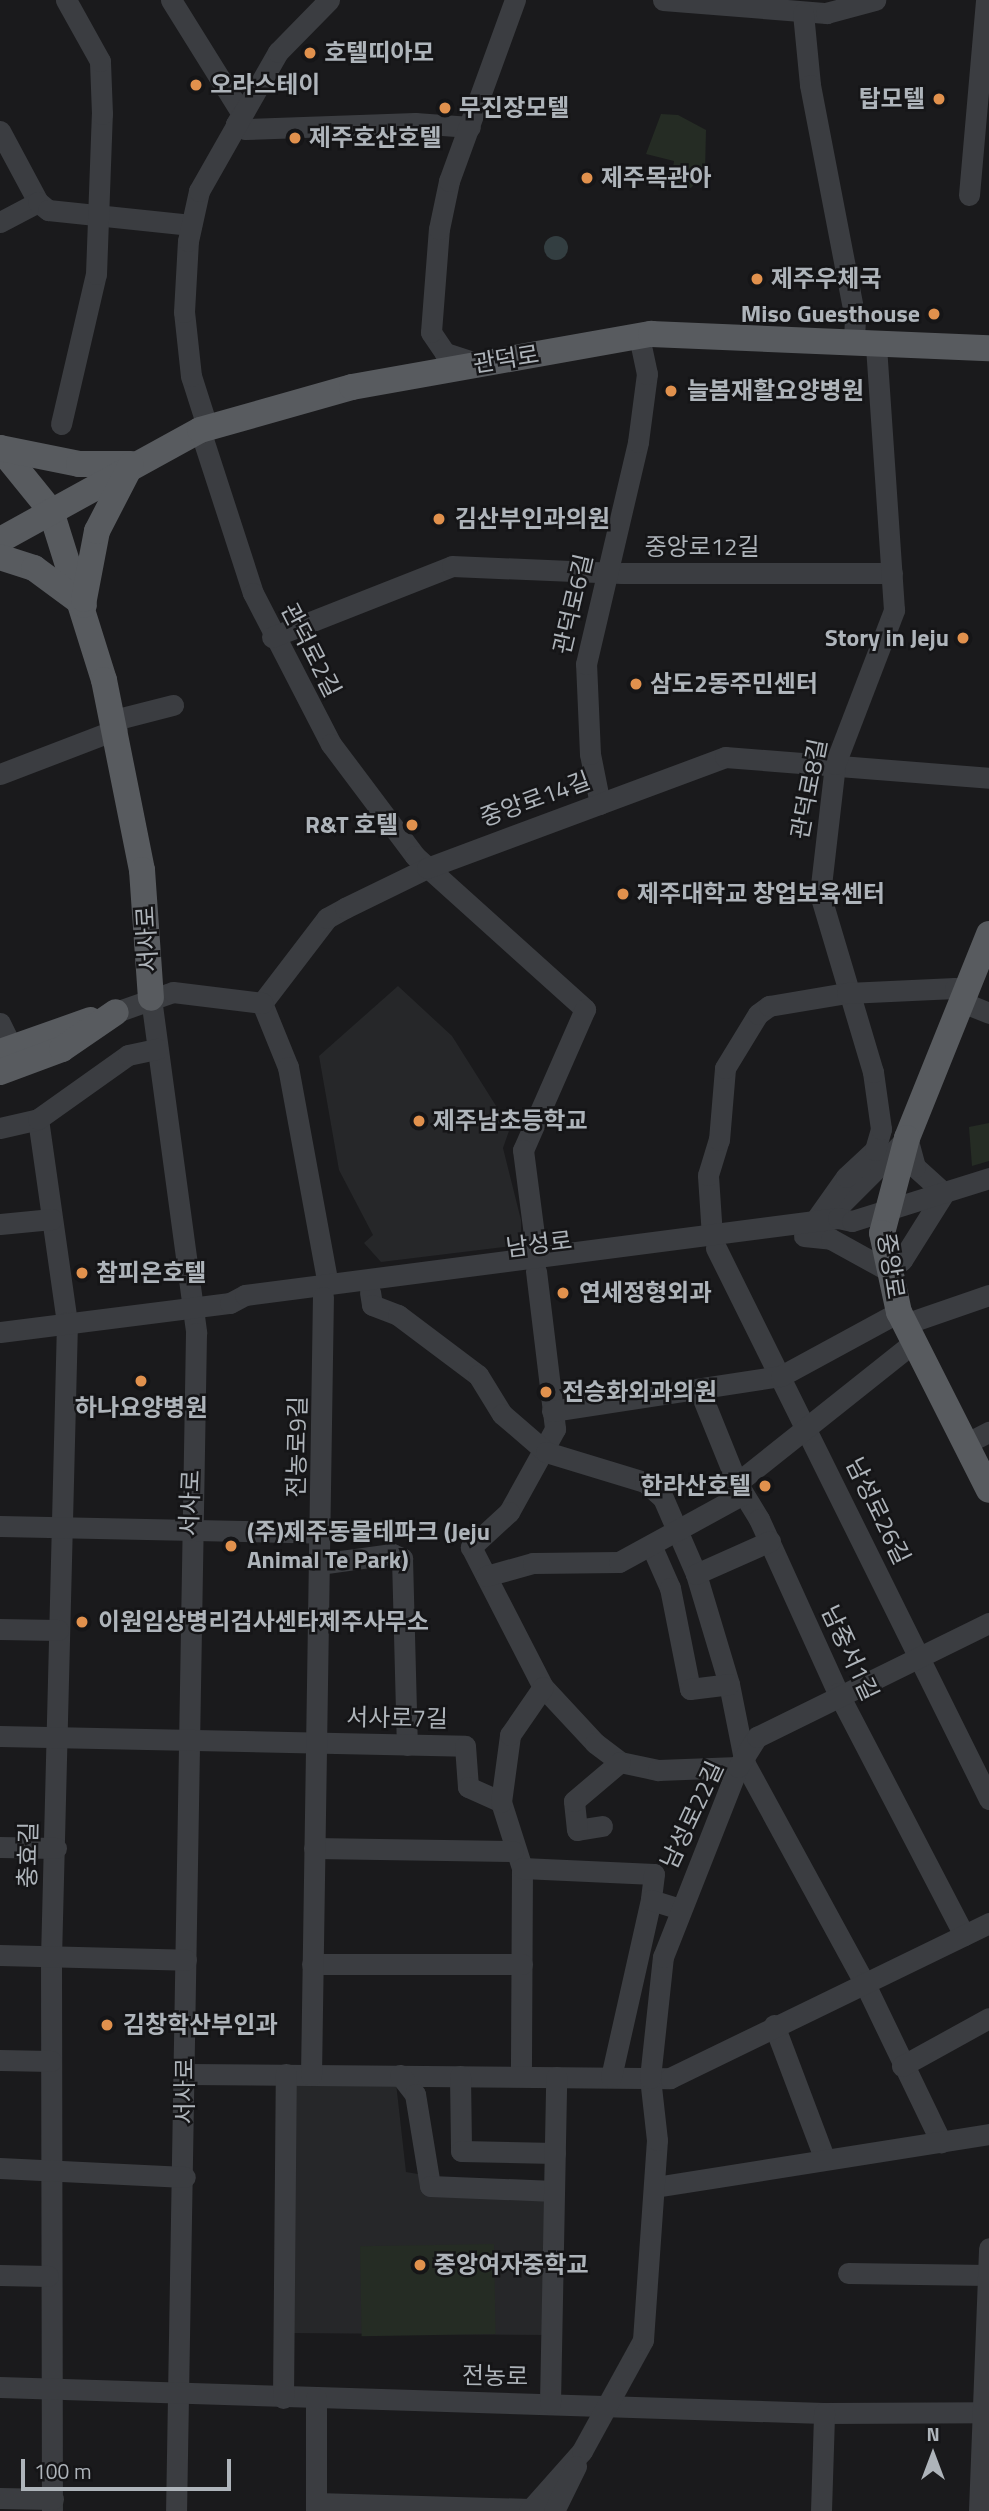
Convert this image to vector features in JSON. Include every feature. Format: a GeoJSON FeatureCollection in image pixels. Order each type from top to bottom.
{"type":"FeatureCollection","features":[{"type":"Feature","properties":{"kind":"main road","name":"관덕로"},"geometry":{"type":"LineString","coordinates":[[0,540],[132,464],[203,428],[317,394],[476,363],[639,336],[989,348]]}},
{"type":"Feature","properties":{"kind":"main road"},"geometry":{"type":"LineString","coordinates":[[0,448],[79,464],[132,464],[97,531],[83,605],[34,568],[0,557]]}},
{"type":"Feature","properties":{"kind":"main road"},"geometry":{"type":"LineString","coordinates":[[0,448],[51,511]]}},
{"type":"Feature","properties":{"kind":"main road","name":"서사로"},"geometry":{"type":"LineString","coordinates":[[51,511],[83,605],[115,724],[142,870],[150,998]]}},
{"type":"Feature","properties":{"kind":"main road","name":"중앙로"},"geometry":{"type":"LineString","coordinates":[[987,947],[907,1138],[882,1233],[889,1271],[906,1326],[978,1438],[989,1490]]}},
{"type":"Feature","properties":{"kind":"main road"},"geometry":{"type":"LineString","coordinates":[[6,1050],[116,1013]]}},
{"type":"Feature","properties":{"kind":"main road"},"geometry":{"type":"LineString","coordinates":[[0,1072],[62,1049],[116,1013]]}},
{"type":"Feature","properties":{"kind":"street"},"geometry":{"type":"LineString","coordinates":[[61,424],[96,274],[102,69],[66,0]]}},
{"type":"Feature","properties":{"kind":"street"},"geometry":{"type":"LineString","coordinates":[[171,0],[245,130],[415,123],[470,127]]}},
{"type":"Feature","properties":{"kind":"street","name":"관덕로2길"},"geometry":{"type":"LineString","coordinates":[[330,0],[278,52],[204,180],[191,226],[185,324],[196,398],[235,547],[272,637],[331,744],[427,868],[585,1009],[523,1150],[537,1264]]}},
{"type":"Feature","properties":{"kind":"street"},"geometry":{"type":"LineString","coordinates":[[476,363],[445,353],[431,332],[444,197],[515,0]]}},
{"type":"Feature","properties":{"kind":"street"},"geometry":{"type":"LineString","coordinates":[[663,0],[803,13],[875,0]]}},
{"type":"Feature","properties":{"kind":"street"},"geometry":{"type":"LineString","coordinates":[[970,195],[986,0]]}},
{"type":"Feature","properties":{"kind":"street","name":"관덕로8길"},"geometry":{"type":"LineString","coordinates":[[803,13],[814,110],[855,319],[865,342],[894,610],[835,764],[820,894],[876,1086],[879,1142],[814,1227]]}},
{"type":"Feature","properties":{"kind":"street"},"geometry":{"type":"LineString","coordinates":[[0,131],[38,202],[48,210],[98,213],[191,226]]}},
{"type":"Feature","properties":{"kind":"street"},"geometry":{"type":"LineString","coordinates":[[0,222],[38,202]]}},
{"type":"Feature","properties":{"kind":"street","name":"관덕로6길"},"geometry":{"type":"LineString","coordinates":[[600,804],[592,772],[585,682],[644,396],[647,374],[639,336]]}},
{"type":"Feature","properties":{"kind":"street","name":"중앙로12길"},"geometry":{"type":"LineString","coordinates":[[272,637],[452,566],[608,572],[892,573]]}},
{"type":"Feature","properties":{"kind":"street"},"geometry":{"type":"LineString","coordinates":[[0,774],[115,724],[173,705]]}},
{"type":"Feature","properties":{"kind":"street","name":"중앙로14길"},"geometry":{"type":"LineString","coordinates":[[261,1003],[327,918],[427,868],[725,757],[989,778]]}},
{"type":"Feature","properties":{"kind":"street"},"geometry":{"type":"LineString","coordinates":[[714,1242],[708,1175],[719,1140],[725,1068],[758,1014],[769,1006],[847,993],[955,988],[989,1013]]}},
{"type":"Feature","properties":{"kind":"street"},"geometry":{"type":"LineString","coordinates":[[116,1013],[150,998],[173,992],[261,1003],[288,1067],[326,1291]]}},
{"type":"Feature","properties":{"kind":"street","name":"서사로"},"geometry":{"type":"LineString","coordinates":[[150,998],[194,1307],[188,1532],[185,2177],[176,2511]]}},
{"type":"Feature","properties":{"kind":"street"},"geometry":{"type":"LineString","coordinates":[[0,1023],[6,1050]]}},
{"type":"Feature","properties":{"kind":"street"},"geometry":{"type":"LineString","coordinates":[[0,1128],[38,1119],[128,1055],[157,1049]]}},
{"type":"Feature","properties":{"kind":"street"},"geometry":{"type":"LineString","coordinates":[[38,1119],[67,1322]]}},
{"type":"Feature","properties":{"kind":"street"},"geometry":{"type":"LineString","coordinates":[[907,1138],[915,1167],[944,1192],[914,1246],[889,1271],[814,1227],[907,1138]]}},
{"type":"Feature","properties":{"kind":"street","name":"남성로"},"geometry":{"type":"LineString","coordinates":[[0,1332],[230,1303],[239,1308],[326,1291],[814,1227],[841,1231],[852,1221],[989,1178]]}},
{"type":"Feature","properties":{"kind":"street"},"geometry":{"type":"LineString","coordinates":[[0,1224],[52,1219]]}},
{"type":"Feature","properties":{"kind":"street","name":"남성로26길"},"geometry":{"type":"LineString","coordinates":[[714,1242],[809,1429],[989,1799]]}},
{"type":"Feature","properties":{"kind":"street"},"geometry":{"type":"LineString","coordinates":[[537,1264],[555,1429],[546,1452],[509,1513],[471,1547],[543,1687],[595,1743],[620,1762],[658,1770],[741,1765]]}},
{"type":"Feature","properties":{"kind":"street","name":"남성로"},"geometry":{"type":"LineString","coordinates":[[326,1291],[370,1292],[537,1264]]}},
{"type":"Feature","properties":{"kind":"street","name":"전농로9길"},"geometry":{"type":"LineString","coordinates":[[311,2075],[318,1563],[323,1533],[326,1291]]}},
{"type":"Feature","properties":{"kind":"street","name":"남성로22길"},"geometry":{"type":"LineString","coordinates":[[370,1292],[372,1305],[398,1315],[478,1375],[502,1414],[546,1452],[645,1482],[663,1499],[696,1574],[729,1684],[741,1765],[678,1908],[663,1957],[650,2078],[657,2140],[643,2340],[612,2402],[582,2452]]}},
{"type":"Feature","properties":{"kind":"street"},"geometry":{"type":"LineString","coordinates":[[552,1411],[781,1377],[989,1295]]}},
{"type":"Feature","properties":{"kind":"street","name":"충효길"},"geometry":{"type":"LineString","coordinates":[[52,2505],[48,2169],[51,1957],[56,1849],[55,1736],[67,1322]]}},
{"type":"Feature","properties":{"kind":"street"},"geometry":{"type":"LineString","coordinates":[[486,1576],[533,1563],[619,1562],[651,1545],[740,1489],[809,1429],[906,1326]]}},
{"type":"Feature","properties":{"kind":"street","name":"남중서1길"},"geometry":{"type":"LineString","coordinates":[[699,1389],[740,1489],[770,1541],[838,1693],[964,1934]]}},
{"type":"Feature","properties":{"kind":"street"},"geometry":{"type":"LineString","coordinates":[[0,1526],[323,1533]]}},
{"type":"Feature","properties":{"kind":"street"},"geometry":{"type":"LineString","coordinates":[[696,1574],[770,1541]]}},
{"type":"Feature","properties":{"kind":"street"},"geometry":{"type":"LineString","coordinates":[[651,1545],[670,1588],[690,1689],[729,1684]]}},
{"type":"Feature","properties":{"kind":"street"},"geometry":{"type":"LineString","coordinates":[[318,1563],[392,1554],[402,1558],[407,1745]]}},
{"type":"Feature","properties":{"kind":"street"},"geometry":{"type":"LineString","coordinates":[[741,1765],[757,1737],[838,1693],[989,1623]]}},
{"type":"Feature","properties":{"kind":"street"},"geometry":{"type":"LineString","coordinates":[[0,1629],[58,1630]]}},
{"type":"Feature","properties":{"kind":"street"},"geometry":{"type":"LineString","coordinates":[[521,2076],[522,1964],[518,1860],[501,1802],[510,1735],[543,1687]]}},
{"type":"Feature","properties":{"kind":"street","name":"서사로7길"},"geometry":{"type":"LineString","coordinates":[[0,1736],[465,1746],[468,1787],[501,1802]]}},
{"type":"Feature","properties":{"kind":"street"},"geometry":{"type":"LineString","coordinates":[[602,1826],[577,1830],[574,1801],[620,1762]]}},
{"type":"Feature","properties":{"kind":"street"},"geometry":{"type":"LineString","coordinates":[[741,1765],[864,1982],[902,2066],[941,2142]]}},
{"type":"Feature","properties":{"kind":"street"},"geometry":{"type":"LineString","coordinates":[[0,1847],[56,1849]]}},
{"type":"Feature","properties":{"kind":"street"},"geometry":{"type":"LineString","coordinates":[[314,1849],[518,1860],[654,1874],[651,1900],[611,2077]]}},
{"type":"Feature","properties":{"kind":"street"},"geometry":{"type":"LineString","coordinates":[[651,1900],[678,1908]]}},
{"type":"Feature","properties":{"kind":"street"},"geometry":{"type":"LineString","coordinates":[[186,2074],[670,2078],[774,2025],[989,1923]]}},
{"type":"Feature","properties":{"kind":"street"},"geometry":{"type":"LineString","coordinates":[[0,1955],[187,1960]]}},
{"type":"Feature","properties":{"kind":"street"},"geometry":{"type":"LineString","coordinates":[[313,1964],[522,1964]]}},
{"type":"Feature","properties":{"kind":"street"},"geometry":{"type":"LineString","coordinates":[[902,2066],[989,2018]]}},
{"type":"Feature","properties":{"kind":"street"},"geometry":{"type":"LineString","coordinates":[[774,2025],[824,2157]]}},
{"type":"Feature","properties":{"kind":"street"},"geometry":{"type":"LineString","coordinates":[[0,2060],[51,2061]]}},
{"type":"Feature","properties":{"kind":"street"},"geometry":{"type":"LineString","coordinates":[[283,2398],[286,2074]]}},
{"type":"Feature","properties":{"kind":"street"},"geometry":{"type":"LineString","coordinates":[[400,2075],[415,2094],[430,2186],[554,2191]]}},
{"type":"Feature","properties":{"kind":"street"},"geometry":{"type":"LineString","coordinates":[[460,2076],[461,2151],[555,2153]]}},
{"type":"Feature","properties":{"kind":"street"},"geometry":{"type":"LineString","coordinates":[[550,2403],[556,2077]]}},
{"type":"Feature","properties":{"kind":"street"},"geometry":{"type":"LineString","coordinates":[[655,2187],[824,2157],[989,2134]]}},
{"type":"Feature","properties":{"kind":"street"},"geometry":{"type":"LineString","coordinates":[[0,2168],[185,2177]]}},
{"type":"Feature","properties":{"kind":"street"},"geometry":{"type":"LineString","coordinates":[[979,2511],[985,2412],[989,2248]]}},
{"type":"Feature","properties":{"kind":"street"},"geometry":{"type":"LineString","coordinates":[[848,2273],[988,2275]]}},
{"type":"Feature","properties":{"kind":"street"},"geometry":{"type":"LineString","coordinates":[[0,2275],[48,2276]]}},
{"type":"Feature","properties":{"kind":"street","name":"전농로"},"geometry":{"type":"LineString","coordinates":[[0,2387],[283,2398],[612,2402],[824,2413],[985,2412]]}},
{"type":"Feature","properties":{"kind":"street"},"geometry":{"type":"LineString","coordinates":[[316,2398],[316,2507],[530,2510],[582,2452]]}},
{"type":"Feature","properties":{"kind":"street"},"geometry":{"type":"LineString","coordinates":[[821,2511],[824,2413]]}},
{"type":"Feature","properties":{"kind":"street"},"geometry":{"type":"LineString","coordinates":[[554,2511],[582,2452]]}},
{"type":"Feature","properties":{"kind":"street"},"geometry":{"type":"LineString","coordinates":[[0,2498],[52,2505]]}},
{"type":"Feature","properties":{"kind":"shaded area"},"geometry":{"type":"Polygon","coordinates":[[[661,114],[678,115],[706,130],[705,172],[691,188],[670,186],[674,161],[646,154],[661,114]]]}},
{"type":"Feature","properties":{"kind":"shaded area"},"geometry":{"type":"Polygon","coordinates":[[[556,236],[565,239],[568,248],[565,257],[556,260],[547,257],[544,248],[547,239],[556,236]]]}},
{"type":"Feature","properties":{"kind":"shaded area","name":"제주남초등학교"},"geometry":{"type":"Polygon","coordinates":[[[398,986],[452,1036],[510,1128],[503,1148],[521,1220],[521,1245],[381,1262],[364,1243],[373,1235],[339,1170],[319,1056],[398,986]]]}},
{"type":"Feature","properties":{"kind":"shaded area"},"geometry":{"type":"Polygon","coordinates":[[[989,1123],[989,1161],[972,1166],[969,1127],[989,1123]]]}},
{"type":"Feature","properties":{"kind":"shaded area","name":"중앙여자중학교"},"geometry":{"type":"Polygon","coordinates":[[[291,2080],[396,2083],[406,2172],[554,2197],[547,2335],[288,2333],[291,2080]]]}},
{"type":"Feature","properties":{"kind":"shaded area"},"geometry":{"type":"Polygon","coordinates":[[[494,2244],[496,2334],[362,2336],[360,2246],[494,2244]]]}},
{"type":"Feature","properties":{"kind":"place","name":"호텔띠아모"},"geometry":{"type":"Point","coordinates":[310,53]}},
{"type":"Feature","properties":{"kind":"place","name":"오라스테이"},"geometry":{"type":"Point","coordinates":[196,85]}},
{"type":"Feature","properties":{"kind":"place","name":"탑모텔"},"geometry":{"type":"Point","coordinates":[939,99]}},
{"type":"Feature","properties":{"kind":"place","name":"무진장모텔"},"geometry":{"type":"Point","coordinates":[445,108]}},
{"type":"Feature","properties":{"kind":"place","name":"제주호산호텔"},"geometry":{"type":"Point","coordinates":[295,138]}},
{"type":"Feature","properties":{"kind":"place","name":"제주목관아"},"geometry":{"type":"Point","coordinates":[587,178]}},
{"type":"Feature","properties":{"kind":"place","name":"제주우체국"},"geometry":{"type":"Point","coordinates":[757,279]}},
{"type":"Feature","properties":{"kind":"place","name":"Miso Guesthouse"},"geometry":{"type":"Point","coordinates":[934,314]}},
{"type":"Feature","properties":{"kind":"place","name":"늘봄재활요양병원"},"geometry":{"type":"Point","coordinates":[671,391]}},
{"type":"Feature","properties":{"kind":"place","name":"김산부인과의원"},"geometry":{"type":"Point","coordinates":[439,519]}},
{"type":"Feature","properties":{"kind":"place","name":"Story in Jeju"},"geometry":{"type":"Point","coordinates":[963,638]}},
{"type":"Feature","properties":{"kind":"place","name":"삼도2동주민센터"},"geometry":{"type":"Point","coordinates":[636,684]}},
{"type":"Feature","properties":{"kind":"place","name":"R&T 호텔"},"geometry":{"type":"Point","coordinates":[412,825]}},
{"type":"Feature","properties":{"kind":"place","name":"제주대학교 창업보육센터"},"geometry":{"type":"Point","coordinates":[623,894]}},
{"type":"Feature","properties":{"kind":"place","name":"제주남초등학교"},"geometry":{"type":"Point","coordinates":[419,1121]}},
{"type":"Feature","properties":{"kind":"place","name":"참피온호텔"},"geometry":{"type":"Point","coordinates":[82,1273]}},
{"type":"Feature","properties":{"kind":"place","name":"연세정형외과"},"geometry":{"type":"Point","coordinates":[563,1293]}},
{"type":"Feature","properties":{"kind":"place","name":"하나요양병원"},"geometry":{"type":"Point","coordinates":[141,1381]}},
{"type":"Feature","properties":{"kind":"place","name":"전승화외과의원"},"geometry":{"type":"Point","coordinates":[546,1392]}},
{"type":"Feature","properties":{"kind":"place","name":"한라산호텔"},"geometry":{"type":"Point","coordinates":[765,1486]}},
{"type":"Feature","properties":{"kind":"place","name":"(주)제주동물테파크 (Jeju Animal Te Park)"},"geometry":{"type":"Point","coordinates":[231,1546]}},
{"type":"Feature","properties":{"kind":"place","name":"이원임상병리검사센타제주사무소"},"geometry":{"type":"Point","coordinates":[82,1622]}},
{"type":"Feature","properties":{"kind":"place","name":"김창학산부인과"},"geometry":{"type":"Point","coordinates":[107,2025]}},
{"type":"Feature","properties":{"kind":"place","name":"중앙여자중학교"},"geometry":{"type":"Point","coordinates":[420,2265]}}]}
